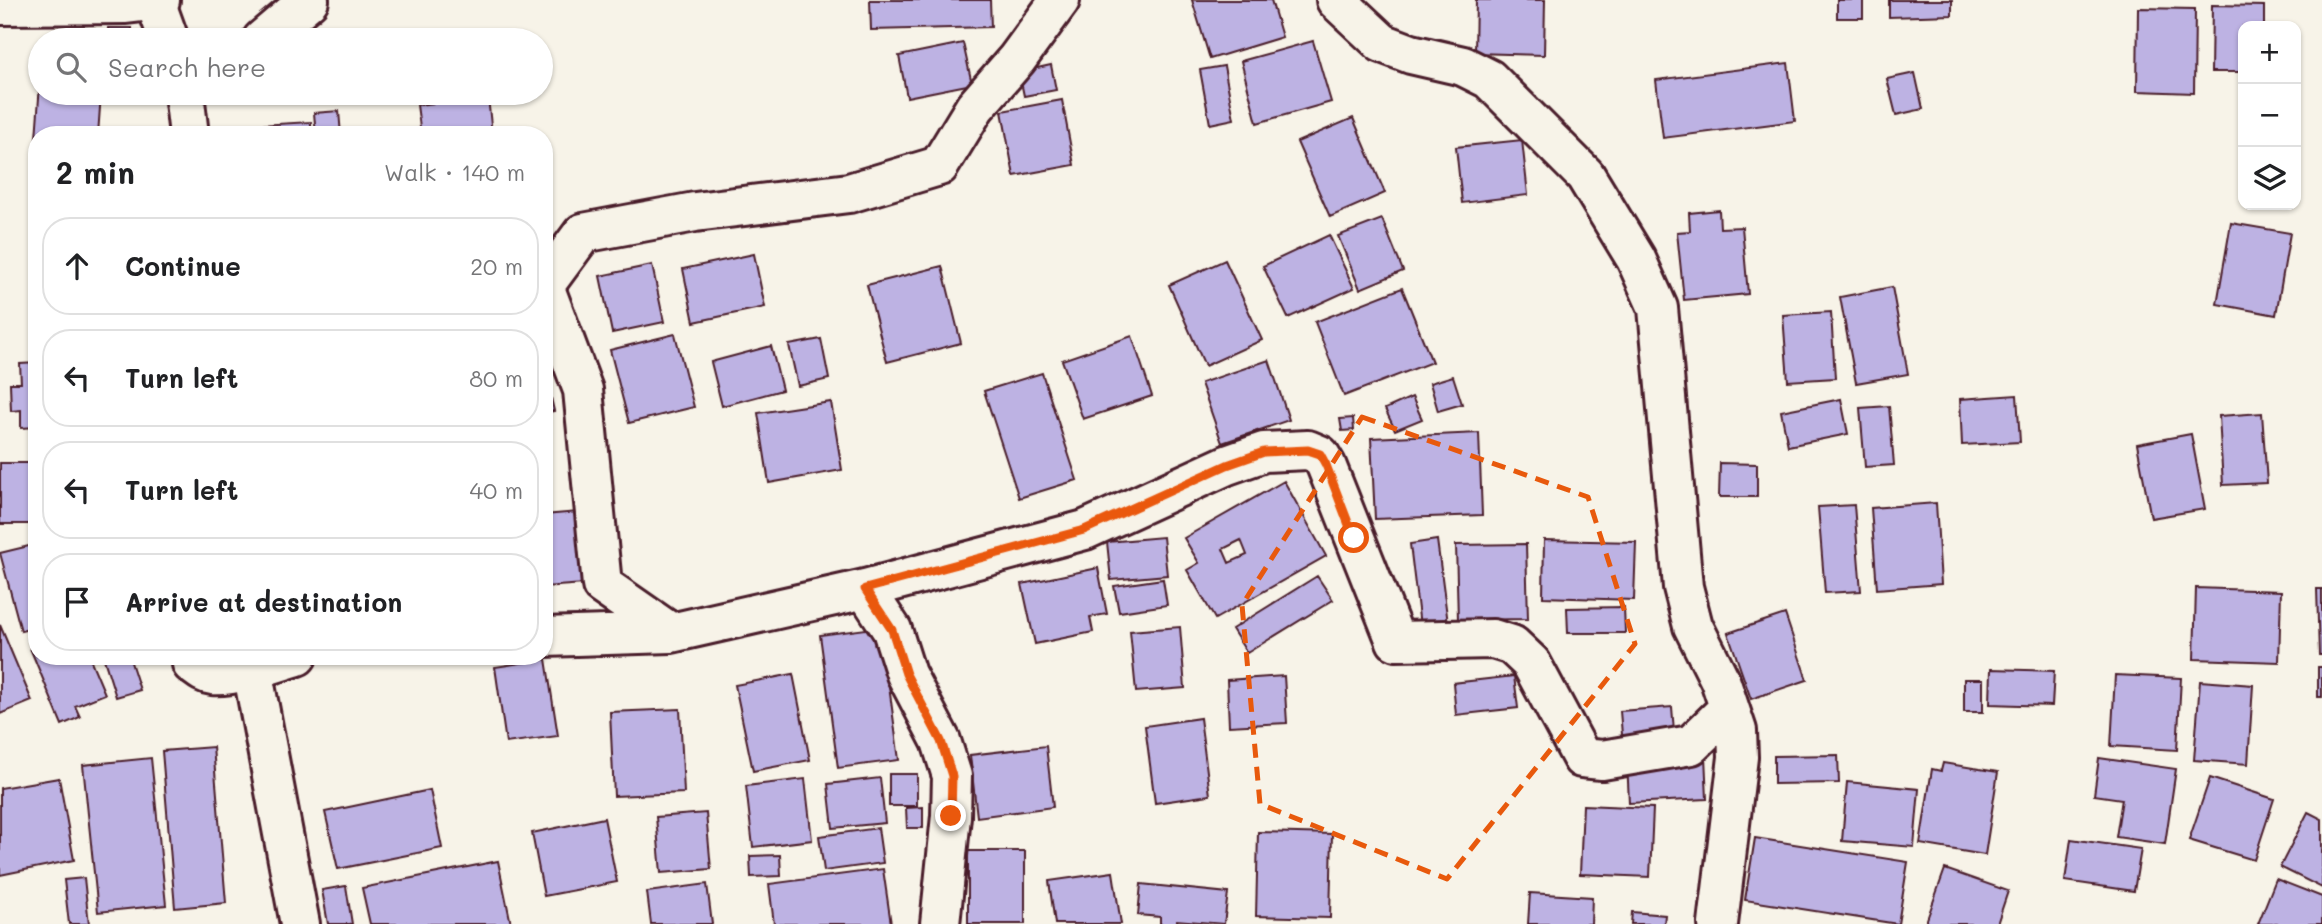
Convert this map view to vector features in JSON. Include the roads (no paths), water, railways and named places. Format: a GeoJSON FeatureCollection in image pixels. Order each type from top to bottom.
{"type":"FeatureCollection","features":[{"type":"Feature","properties":{"kind":"street"},"geometry":{"type":"LineString","coordinates":[[0,5],[125,4],[158,0],[166,28]]}},
{"type":"Feature","properties":{"kind":"street"},"geometry":{"type":"LineString","coordinates":[[276,28],[309,0]]}},
{"type":"Feature","properties":{"kind":"street"},"geometry":{"type":"LineString","coordinates":[[553,274],[583,233],[695,212],[849,192],[939,166],[975,107],[1017,59],[1060,0]]}},
{"type":"Feature","properties":{"kind":"street"},"geometry":{"type":"LineString","coordinates":[[1336,0],[1382,43],[1411,54],[1463,66],[1489,79],[1585,175],[1636,259],[1658,308],[1683,587],[1693,626],[1720,680],[1737,731],[1738,757],[1718,924]]}},
{"type":"Feature","properties":{"kind":"street"},"geometry":{"type":"LineString","coordinates":[[188,105],[189,126]]}},
{"type":"Feature","properties":{"kind":"street"},"geometry":{"type":"LineString","coordinates":[[553,310],[583,390],[602,585],[671,633]]}},
{"type":"Feature","properties":{"kind":"street"},"geometry":{"type":"LineString","coordinates":[[553,637],[671,633],[865,589],[1084,530],[1227,465],[1264,452],[1308,450],[1320,454],[1326,465],[1395,642],[1493,639],[1512,645],[1531,663],[1582,758],[1602,760],[1691,744],[1729,708]]}},
{"type":"Feature","properties":{"kind":"street"},"geometry":{"type":"LineString","coordinates":[[865,589],[892,630],[906,674],[941,741],[952,776],[951,816],[940,924]]}},
{"type":"Feature","properties":{"kind":"street"},"geometry":{"type":"LineString","coordinates":[[193,665],[203,673],[214,675],[269,665]]}},
{"type":"Feature","properties":{"kind":"street"},"geometry":{"type":"LineString","coordinates":[[253,670],[300,924]]}}]}
